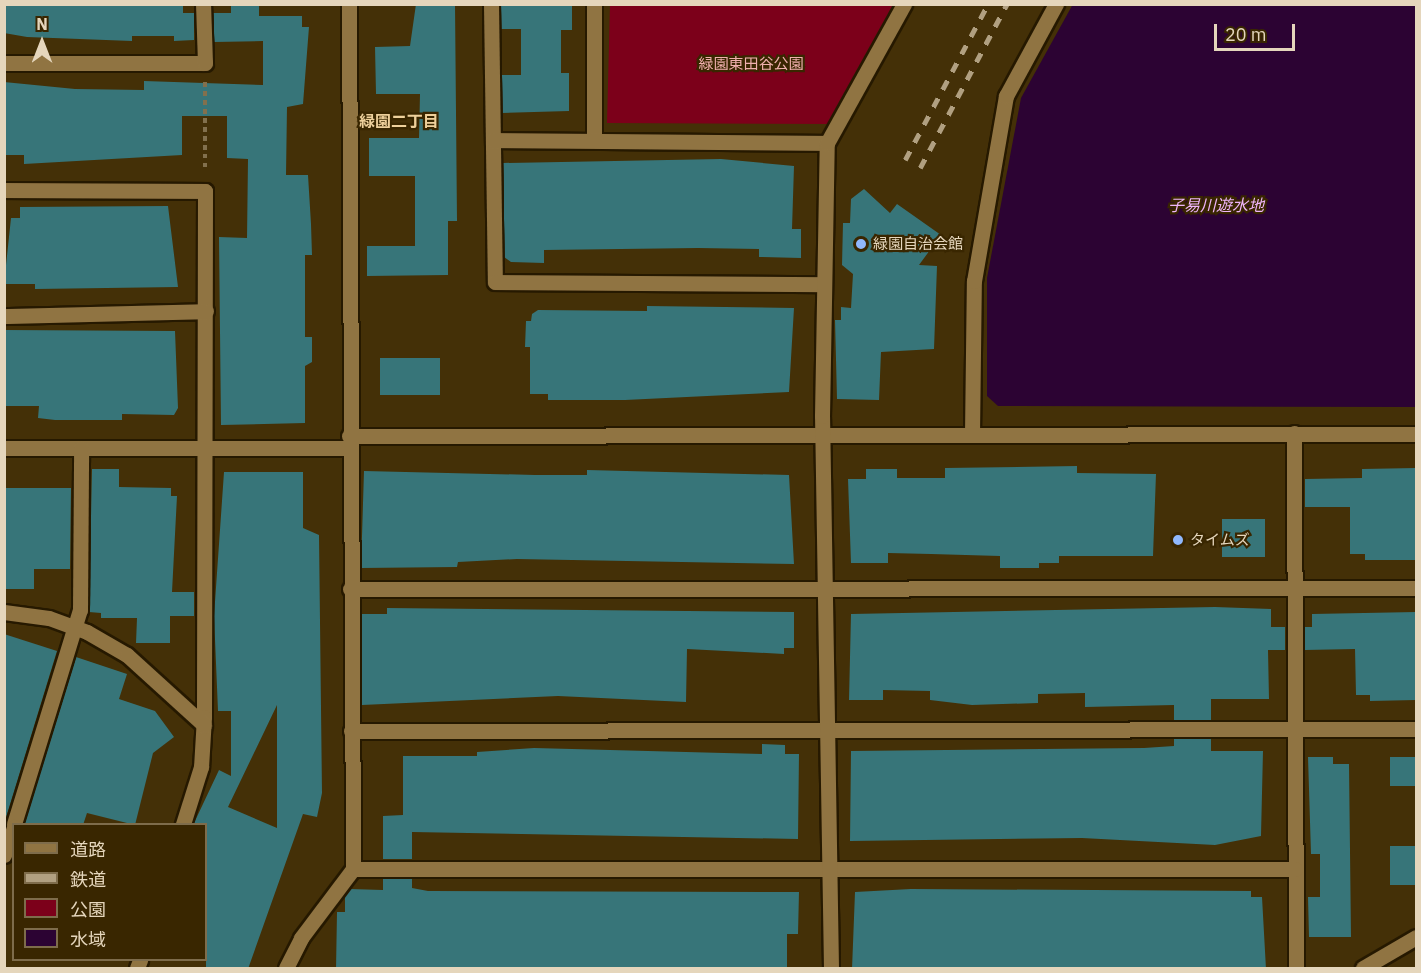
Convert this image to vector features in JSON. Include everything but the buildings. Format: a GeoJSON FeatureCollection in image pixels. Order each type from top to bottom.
{"type":"FeatureCollection","features":[{"type":"Feature","properties":{"kind":"street"},"geometry":{"type":"LineString","coordinates":[[4,63],[205,63],[203,4]]}},
{"type":"Feature","properties":{"kind":"street"},"geometry":{"type":"LineString","coordinates":[[286,969],[301,938],[353,869],[349,442],[349,4]]}},
{"type":"Feature","properties":{"kind":"street"},"geometry":{"type":"LineString","coordinates":[[491,4],[495,282],[822,284]]}},
{"type":"Feature","properties":{"kind":"street"},"geometry":{"type":"LineString","coordinates":[[594,4],[594,139]]}},
{"type":"Feature","properties":{"kind":"street"},"geometry":{"type":"LineString","coordinates":[[831,969],[829,590],[822,284],[827,143],[904,4]]}},
{"type":"Feature","properties":{"kind":"street"},"geometry":{"type":"LineString","coordinates":[[972,435],[974,281],[1006,96],[1056,4]]}},
{"type":"Feature","properties":{"kind":"street"},"geometry":{"type":"LineString","coordinates":[[493,140],[594,139],[827,143]]}},
{"type":"Feature","properties":{"kind":"street"},"geometry":{"type":"LineString","coordinates":[[4,190],[205,191],[207,448],[204,725],[201,767],[184,823]]}},
{"type":"Feature","properties":{"kind":"street"},"geometry":{"type":"LineString","coordinates":[[4,316],[206,311]]}},
{"type":"Feature","properties":{"kind":"street"},"geometry":{"type":"LineString","coordinates":[[1293,433],[1296,969]]}},
{"type":"Feature","properties":{"kind":"street"},"geometry":{"type":"LineString","coordinates":[[4,448],[207,448],[349,442],[972,435],[1416,434]]}},
{"type":"Feature","properties":{"kind":"street"},"geometry":{"type":"LineString","coordinates":[[15,823],[76,627],[81,448]]}},
{"type":"Feature","properties":{"kind":"street"},"geometry":{"type":"LineString","coordinates":[[350,589],[1416,588]]}},
{"type":"Feature","properties":{"kind":"street"},"geometry":{"type":"LineString","coordinates":[[4,612],[76,627],[127,655],[204,725]]}},
{"type":"Feature","properties":{"kind":"street"},"geometry":{"type":"LineString","coordinates":[[351,731],[830,733],[1416,729]]}},
{"type":"Feature","properties":{"kind":"street"},"geometry":{"type":"LineString","coordinates":[[4,855],[12,832]]}},
{"type":"Feature","properties":{"kind":"street"},"geometry":{"type":"LineString","coordinates":[[353,869],[831,871],[1295,869]]}},
{"type":"Feature","properties":{"kind":"street"},"geometry":{"type":"LineString","coordinates":[[1363,969],[1416,937]]}},
{"type":"Feature","properties":{"kind":"path"},"geometry":{"type":"LineString","coordinates":[[205,63],[205,191]]}},
{"type":"Feature","properties":{"kind":"green space","name":"緑園東田谷公園"},"geometry":{"type":"Polygon","coordinates":[[[610,5],[894,5],[831,124],[607,123],[610,5]]]}},
{"type":"Feature","properties":{"kind":"water","name":"子易川遊水地"},"geometry":{"type":"Polygon","coordinates":[[[1073,4],[1416,5],[1416,407],[998,406],[987,396],[987,278],[1021,98],[1073,4]]]}},
{"type":"Feature","properties":{"kind":"railway"},"geometry":{"type":"LineString","coordinates":[[905,160],[988,4]]}},
{"type":"Feature","properties":{"kind":"railway"},"geometry":{"type":"LineString","coordinates":[[920,168],[1007,4]]}},
{"type":"Feature","properties":{"kind":"place","name":"緑園自治会館"},"geometry":{"type":"Point","coordinates":[861,244]}},
{"type":"Feature","properties":{"kind":"place","name":"タイムズ"},"geometry":{"type":"Point","coordinates":[1178,540]}},
{"type":"Feature","properties":{"kind":"district","name":"緑園二丁目"},"geometry":{"type":"Point","coordinates":[399,121]}}]}
